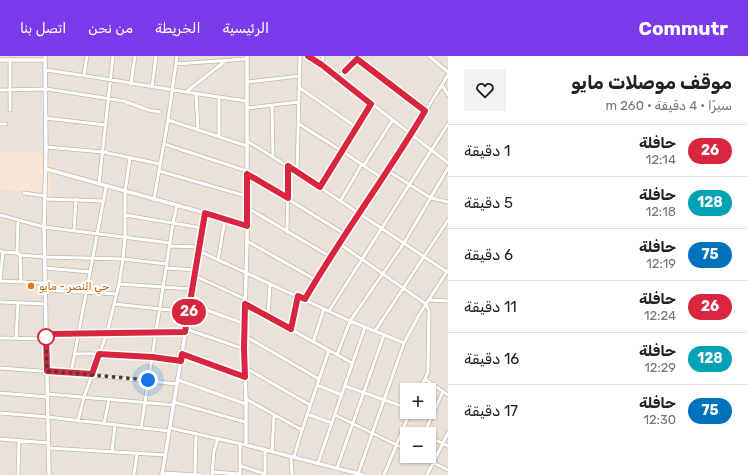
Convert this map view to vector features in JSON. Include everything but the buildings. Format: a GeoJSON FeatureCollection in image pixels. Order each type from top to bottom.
{"type":"FeatureCollection","features":[{"type":"Feature","properties":{"kind":"street"},"geometry":{"type":"LineString","coordinates":[[84,75],[87,56]]}},
{"type":"Feature","properties":{"kind":"street"},"geometry":{"type":"LineString","coordinates":[[99,184],[113,56]]}},
{"type":"Feature","properties":{"kind":"street"},"geometry":{"type":"LineString","coordinates":[[131,84],[135,56]]}},
{"type":"Feature","properties":{"kind":"street"},"geometry":{"type":"LineString","coordinates":[[152,87],[156,56]]}},
{"type":"Feature","properties":{"kind":"street"},"geometry":{"type":"LineString","coordinates":[[154,200],[168,120],[177,56]]}},
{"type":"Feature","properties":{"kind":"street"},"geometry":{"type":"LineString","coordinates":[[297,172],[300,56]]}},
{"type":"Feature","properties":{"kind":"street"},"geometry":{"type":"LineString","coordinates":[[308,56],[322,65],[448,164]]}},
{"type":"Feature","properties":{"kind":"street"},"geometry":{"type":"LineString","coordinates":[[322,56],[322,65]]}},
{"type":"Feature","properties":{"kind":"street"},"geometry":{"type":"LineString","coordinates":[[352,56],[352,64]]}},
{"type":"Feature","properties":{"kind":"street"},"geometry":{"type":"LineString","coordinates":[[338,78],[360,56]]}},
{"type":"Feature","properties":{"kind":"street"},"geometry":{"type":"LineString","coordinates":[[305,299],[442,85],[448,73],[430,56]]}},
{"type":"Feature","properties":{"kind":"street"},"geometry":{"type":"LineString","coordinates":[[0,60],[45,58],[46,169],[44,257],[49,475]]}},
{"type":"Feature","properties":{"kind":"street"},"geometry":{"type":"LineString","coordinates":[[176,64],[247,58],[247,241],[244,349],[246,445]]}},
{"type":"Feature","properties":{"kind":"street"},"geometry":{"type":"LineString","coordinates":[[10,110],[9,90],[11,59]]}},
{"type":"Feature","properties":{"kind":"street"},"geometry":{"type":"LineString","coordinates":[[357,59],[425,111]]}},
{"type":"Feature","properties":{"kind":"street"},"geometry":{"type":"LineString","coordinates":[[186,92],[224,61]]}},
{"type":"Feature","properties":{"kind":"street"},"geometry":{"type":"LineString","coordinates":[[45,70],[84,75],[219,98],[247,100]]}},
{"type":"Feature","properties":{"kind":"street"},"geometry":{"type":"LineString","coordinates":[[247,82],[300,76]]}},
{"type":"Feature","properties":{"kind":"street"},"geometry":{"type":"LineString","coordinates":[[442,85],[448,95]]}},
{"type":"Feature","properties":{"kind":"street"},"geometry":{"type":"LineString","coordinates":[[300,88],[356,127]]}},
{"type":"Feature","properties":{"kind":"street"},"geometry":{"type":"LineString","coordinates":[[0,90],[46,89],[108,100],[124,101],[148,110],[160,112]]}},
{"type":"Feature","properties":{"kind":"street"},"geometry":{"type":"LineString","coordinates":[[196,94],[198,129]]}},
{"type":"Feature","properties":{"kind":"street"},"geometry":{"type":"LineString","coordinates":[[219,98],[219,136]]}},
{"type":"Feature","properties":{"kind":"street"},"geometry":{"type":"LineString","coordinates":[[247,108],[300,102]]}},
{"type":"Feature","properties":{"kind":"street"},"geometry":{"type":"LineString","coordinates":[[320,187],[371,104]]}},
{"type":"Feature","properties":{"kind":"street"},"geometry":{"type":"LineString","coordinates":[[272,106],[273,157]]}},
{"type":"Feature","properties":{"kind":"street"},"geometry":{"type":"LineString","coordinates":[[45,118],[106,125]]}},
{"type":"Feature","properties":{"kind":"street"},"geometry":{"type":"LineString","coordinates":[[168,120],[247,146]]}},
{"type":"Feature","properties":{"kind":"street"},"geometry":{"type":"LineString","coordinates":[[341,200],[392,121]]}},
{"type":"Feature","properties":{"kind":"street"},"geometry":{"type":"LineString","coordinates":[[0,124],[6,124]]}},
{"type":"Feature","properties":{"kind":"street"},"geometry":{"type":"LineString","coordinates":[[299,124],[382,178]]}},
{"type":"Feature","properties":{"kind":"street"},"geometry":{"type":"LineString","coordinates":[[329,311],[448,124]]}},
{"type":"Feature","properties":{"kind":"street"},"geometry":{"type":"LineString","coordinates":[[247,141],[341,200],[448,271],[426,304],[404,343],[358,474]]}},
{"type":"Feature","properties":{"kind":"street"},"geometry":{"type":"LineString","coordinates":[[164,144],[247,173],[346,235]]}},
{"type":"Feature","properties":{"kind":"street"},"geometry":{"type":"LineString","coordinates":[[46,147],[103,152],[160,164]]}},
{"type":"Feature","properties":{"kind":"street"},"geometry":{"type":"LineString","coordinates":[[78,421],[84,397],[107,333],[119,284],[125,237],[125,192],[130,158]]}},
{"type":"Feature","properties":{"kind":"street"},"geometry":{"type":"LineString","coordinates":[[287,232],[288,166]]}},
{"type":"Feature","properties":{"kind":"street"},"geometry":{"type":"LineString","coordinates":[[336,355],[350,321],[404,243],[448,168]]}},
{"type":"Feature","properties":{"kind":"street"},"geometry":{"type":"LineString","coordinates":[[46,169],[247,226]]}},
{"type":"Feature","properties":{"kind":"street"},"geometry":{"type":"LineString","coordinates":[[159,171],[246,196]]}},
{"type":"Feature","properties":{"kind":"street"},"geometry":{"type":"LineString","coordinates":[[388,171],[431,198],[448,202]]}},
{"type":"Feature","properties":{"kind":"street"},"geometry":{"type":"LineString","coordinates":[[71,373],[102,201],[106,187]]}},
{"type":"Feature","properties":{"kind":"street"},"geometry":{"type":"LineString","coordinates":[[24,193],[45,197],[102,201]]}},
{"type":"Feature","properties":{"kind":"street"},"geometry":{"type":"LineString","coordinates":[[74,231],[76,199]]}},
{"type":"Feature","properties":{"kind":"street"},"geometry":{"type":"LineString","coordinates":[[141,428],[177,205]]}},
{"type":"Feature","properties":{"kind":"street"},"geometry":{"type":"LineString","coordinates":[[246,207],[331,257]]}},
{"type":"Feature","properties":{"kind":"street"},"geometry":{"type":"LineString","coordinates":[[200,475],[162,474],[205,213]]}},
{"type":"Feature","properties":{"kind":"street"},"geometry":{"type":"LineString","coordinates":[[0,215],[44,227],[125,237],[199,249],[246,274],[305,299],[350,321],[404,343]]}},
{"type":"Feature","properties":{"kind":"street"},"geometry":{"type":"LineString","coordinates":[[125,215],[202,228]]}},
{"type":"Feature","properties":{"kind":"street"},"geometry":{"type":"LineString","coordinates":[[218,260],[225,219]]}},
{"type":"Feature","properties":{"kind":"street"},"geometry":{"type":"LineString","coordinates":[[17,253],[18,220]]}},
{"type":"Feature","properties":{"kind":"street"},"geometry":{"type":"LineString","coordinates":[[375,331],[448,220]]}},
{"type":"Feature","properties":{"kind":"street"},"geometry":{"type":"LineString","coordinates":[[247,241],[316,280]]}},
{"type":"Feature","properties":{"kind":"street"},"geometry":{"type":"LineString","coordinates":[[340,244],[426,304],[429,311],[428,372],[423,383]]}},
{"type":"Feature","properties":{"kind":"street"},"geometry":{"type":"LineString","coordinates":[[45,283],[0,281],[1,252],[17,253],[20,256],[123,259],[196,270]]}},
{"type":"Feature","properties":{"kind":"street"},"geometry":{"type":"LineString","coordinates":[[20,256],[21,282]]}},
{"type":"Feature","properties":{"kind":"street"},"geometry":{"type":"LineString","coordinates":[[45,268],[90,272]]}},
{"type":"Feature","properties":{"kind":"street"},"geometry":{"type":"LineString","coordinates":[[194,276],[245,299]]}},
{"type":"Feature","properties":{"kind":"street"},"geometry":{"type":"LineString","coordinates":[[119,284],[192,289]]}},
{"type":"Feature","properties":{"kind":"street"},"geometry":{"type":"LineString","coordinates":[[268,316],[270,284]]}},
{"type":"Feature","properties":{"kind":"street"},"geometry":{"type":"LineString","coordinates":[[45,290],[116,294]]}},
{"type":"Feature","properties":{"kind":"street"},"geometry":{"type":"LineString","coordinates":[[291,329],[298,296]]}},
{"type":"Feature","properties":{"kind":"street"},"geometry":{"type":"LineString","coordinates":[[430,300],[448,301]]}},
{"type":"Feature","properties":{"kind":"street"},"geometry":{"type":"LineString","coordinates":[[0,302],[45,304]]}},
{"type":"Feature","properties":{"kind":"street"},"geometry":{"type":"LineString","coordinates":[[16,338],[18,303]]}},
{"type":"Feature","properties":{"kind":"street"},"geometry":{"type":"LineString","coordinates":[[114,304],[189,312]]}},
{"type":"Feature","properties":{"kind":"street"},"geometry":{"type":"LineString","coordinates":[[190,304],[245,324]]}},
{"type":"Feature","properties":{"kind":"street"},"geometry":{"type":"LineString","coordinates":[[245,304],[352,363]]}},
{"type":"Feature","properties":{"kind":"street"},"geometry":{"type":"LineString","coordinates":[[314,342],[324,308]]}},
{"type":"Feature","properties":{"kind":"street"},"geometry":{"type":"LineString","coordinates":[[318,463],[365,327]]}},
{"type":"Feature","properties":{"kind":"street"},"geometry":{"type":"LineString","coordinates":[[46,334],[186,330],[244,349]]}},
{"type":"Feature","properties":{"kind":"street"},"geometry":{"type":"LineString","coordinates":[[337,468],[384,335]]}},
{"type":"Feature","properties":{"kind":"street"},"geometry":{"type":"LineString","coordinates":[[245,336],[319,379]]}},
{"type":"Feature","properties":{"kind":"street"},"geometry":{"type":"LineString","coordinates":[[0,338],[46,339]]}},
{"type":"Feature","properties":{"kind":"street"},"geometry":{"type":"LineString","coordinates":[[292,475],[292,457],[329,350]]}},
{"type":"Feature","properties":{"kind":"street"},"geometry":{"type":"LineString","coordinates":[[74,354],[152,357],[181,361]]}},
{"type":"Feature","properties":{"kind":"street"},"geometry":{"type":"LineString","coordinates":[[182,354],[245,377]]}},
{"type":"Feature","properties":{"kind":"street"},"geometry":{"type":"LineString","coordinates":[[244,367],[310,405]]}},
{"type":"Feature","properties":{"kind":"street"},"geometry":{"type":"LineString","coordinates":[[0,368],[92,374],[177,382],[246,404]]}},
{"type":"Feature","properties":{"kind":"street"},"geometry":{"type":"LineString","coordinates":[[425,379],[448,395]]}},
{"type":"Feature","properties":{"kind":"street"},"geometry":{"type":"LineString","coordinates":[[317,385],[342,396]]}},
{"type":"Feature","properties":{"kind":"street"},"geometry":{"type":"LineString","coordinates":[[345,386],[400,406]]}},
{"type":"Feature","properties":{"kind":"street"},"geometry":{"type":"LineString","coordinates":[[427,427],[443,391]]}},
{"type":"Feature","properties":{"kind":"street"},"geometry":{"type":"LineString","coordinates":[[0,393],[84,397],[174,404],[246,422]]}},
{"type":"Feature","properties":{"kind":"street"},"geometry":{"type":"LineString","coordinates":[[104,424],[109,399]]}},
{"type":"Feature","properties":{"kind":"street"},"geometry":{"type":"LineString","coordinates":[[246,399],[302,430]]}},
{"type":"Feature","properties":{"kind":"street"},"geometry":{"type":"LineString","coordinates":[[0,413],[48,416],[104,424],[170,429],[196,433],[363,475]]}},
{"type":"Feature","properties":{"kind":"street"},"geometry":{"type":"LineString","coordinates":[[307,414],[332,423]]}},
{"type":"Feature","properties":{"kind":"street"},"geometry":{"type":"LineString","coordinates":[[272,451],[274,415]]}},
{"type":"Feature","properties":{"kind":"street"},"geometry":{"type":"LineString","coordinates":[[335,415],[400,447]]}},
{"type":"Feature","properties":{"kind":"street"},"geometry":{"type":"LineString","coordinates":[[112,452],[115,425]]}},
{"type":"Feature","properties":{"kind":"street"},"geometry":{"type":"LineString","coordinates":[[436,457],[448,432]]}},
{"type":"Feature","properties":{"kind":"street"},"geometry":{"type":"LineString","coordinates":[[195,475],[196,433]]}},
{"type":"Feature","properties":{"kind":"street"},"geometry":{"type":"LineString","coordinates":[[384,475],[400,436]]}},
{"type":"Feature","properties":{"kind":"street"},"geometry":{"type":"LineString","coordinates":[[218,438],[214,451],[212,474],[240,475],[240,443]]}},
{"type":"Feature","properties":{"kind":"street"},"geometry":{"type":"LineString","coordinates":[[0,439],[49,443]]}},
{"type":"Feature","properties":{"kind":"street"},"geometry":{"type":"LineString","coordinates":[[436,440],[448,446]]}},
{"type":"Feature","properties":{"kind":"street"},"geometry":{"type":"LineString","coordinates":[[18,475],[19,441]]}},
{"type":"Feature","properties":{"kind":"street"},"geometry":{"type":"LineString","coordinates":[[48,448],[165,455]]}},
{"type":"Feature","properties":{"kind":"street"},"geometry":{"type":"LineString","coordinates":[[240,466],[265,474],[265,450]]}},
{"type":"Feature","properties":{"kind":"street"},"geometry":{"type":"LineString","coordinates":[[134,475],[137,453]]}},
{"type":"Feature","properties":{"kind":"street"},"geometry":{"type":"LineString","coordinates":[[427,475],[433,463],[448,470]]}},
{"type":"Feature","properties":{"kind":"shaded area"},"geometry":{"type":"Polygon","coordinates":[[[0,56],[448,56],[448,475],[0,475],[0,56]]]}},
{"type":"Feature","properties":{"kind":"shaded area"},"geometry":{"type":"Polygon","coordinates":[[[0,152],[50,153],[51,194],[0,189],[0,152]]]}},
{"type":"Feature","properties":{"kind":"bus line","name":"26"},"geometry":{"type":"LineString","coordinates":[[308,56],[322,65],[371,104],[320,187],[288,166],[288,198],[247,174],[247,226],[205,213],[185,332],[46,334],[47,371],[92,374],[99,354],[152,357],[181,361],[182,354],[245,377],[245,304],[291,329],[298,296],[305,299],[425,111],[357,59],[345,71]]}},
{"type":"Feature","properties":{"kind":"place","name":"حي النصر - مايو"},"geometry":{"type":"Point","coordinates":[31,286]}},
{"type":"Feature","properties":{"kind":"route"},"geometry":{"type":"LineString","coordinates":[[46,337],[47,371],[148,380]]}}]}
